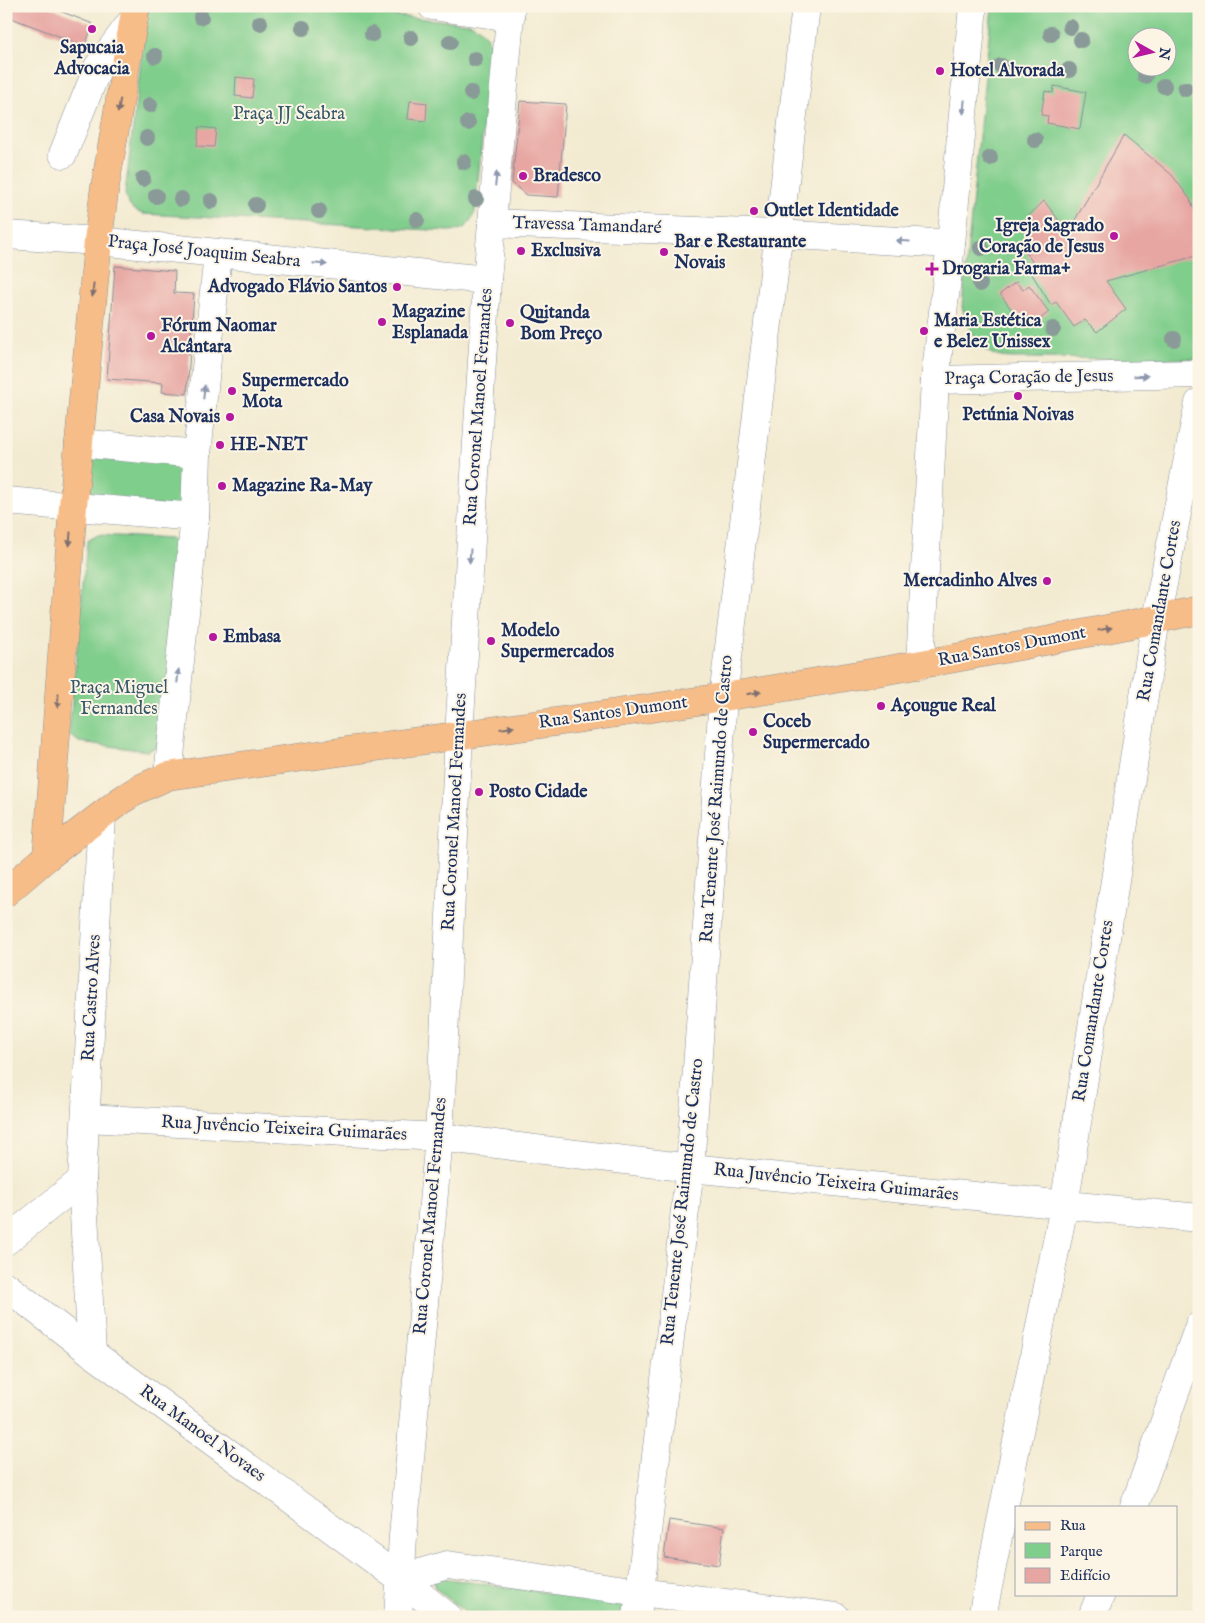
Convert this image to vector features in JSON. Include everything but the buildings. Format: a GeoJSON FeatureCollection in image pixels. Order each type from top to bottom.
{"type":"FeatureCollection","features":[{"type":"Feature","properties":{"kind":"main road","name":"Praça José Joaquim Seabra"},"geometry":{"type":"LineString","coordinates":[[98,241],[104,193],[135,12]]}},
{"type":"Feature","properties":{"kind":"main road"},"geometry":{"type":"LineString","coordinates":[[47,857],[73,506],[98,241]]}},
{"type":"Feature","properties":{"kind":"main road","name":"Rua Santos Dumont"},"geometry":{"type":"LineString","coordinates":[[6,892],[47,857],[120,801],[139,789],[168,776],[723,698],[920,665],[1199,610]]}},
{"type":"Feature","properties":{"kind":"street"},"geometry":{"type":"LineString","coordinates":[[432,6],[511,12]]}},
{"type":"Feature","properties":{"kind":"street","name":"Rua Tenente José Raimundo de Castro"},"geometry":{"type":"LineString","coordinates":[[638,1605],[690,1168],[723,698],[806,6]]}},
{"type":"Feature","properties":{"kind":"street","name":"Praça Coração de Jesus"},"geometry":{"type":"LineString","coordinates":[[973,6],[951,244],[935,380],[1199,374]]}},
{"type":"Feature","properties":{"kind":"street"},"geometry":{"type":"LineString","coordinates":[[63,154],[98,67],[135,12]]}},
{"type":"Feature","properties":{"kind":"street","name":"Rua Coronel Manoel Fernandes"},"geometry":{"type":"LineString","coordinates":[[398,1617],[439,1137],[459,735],[487,280],[511,12]]}},
{"type":"Feature","properties":{"kind":"street","name":"Travessa Tamandaré"},"geometry":{"type":"LineString","coordinates":[[492,223],[778,234],[951,244]]}},
{"type":"Feature","properties":{"kind":"street"},"geometry":{"type":"LineString","coordinates":[[6,235],[98,241]]}},
{"type":"Feature","properties":{"kind":"street","name":"Praça José Joaquim Seabra"},"geometry":{"type":"LineString","coordinates":[[98,241],[487,280]]}},
{"type":"Feature","properties":{"kind":"street"},"geometry":{"type":"LineString","coordinates":[[168,776],[194,517],[197,454],[218,254]]}},
{"type":"Feature","properties":{"kind":"street"},"geometry":{"type":"LineString","coordinates":[[920,665],[935,380]]}},
{"type":"Feature","properties":{"kind":"street","name":"Rua Comandante Cortes"},"geometry":{"type":"LineString","coordinates":[[982,1617],[1064,1206],[1156,619],[1199,403]]}},
{"type":"Feature","properties":{"kind":"street"},"geometry":{"type":"LineString","coordinates":[[79,443],[197,454]]}},
{"type":"Feature","properties":{"kind":"street"},"geometry":{"type":"LineString","coordinates":[[6,501],[194,517]]}},
{"type":"Feature","properties":{"kind":"street","name":"Rua Castro Alves"},"geometry":{"type":"LineString","coordinates":[[92,1353],[82,1180],[102,816]]}},
{"type":"Feature","properties":{"kind":"street","name":"Rua Juvêncio Teixeira Guimarães"},"geometry":{"type":"LineString","coordinates":[[86,1118],[439,1137],[690,1168],[1199,1218]]}},
{"type":"Feature","properties":{"kind":"street"},"geometry":{"type":"LineString","coordinates":[[6,1241],[82,1180]]}},
{"type":"Feature","properties":{"kind":"street","name":"Rua Manoel Novaes"},"geometry":{"type":"LineString","coordinates":[[6,1286],[92,1353],[400,1579],[448,1617]]}},
{"type":"Feature","properties":{"kind":"street"},"geometry":{"type":"LineString","coordinates":[[1134,1506],[1199,1326]]}},
{"type":"Feature","properties":{"kind":"street"},"geometry":{"type":"LineString","coordinates":[[400,1579],[447,1565],[638,1605],[836,1617]]}},
{"type":"Feature","properties":{"kind":"street"},"geometry":{"type":"LineString","coordinates":[[1092,1617],[1100,1596]]}},
{"type":"Feature","properties":{"kind":"green space","name":"Praça JJ Seabra"},"geometry":{"type":"Polygon","coordinates":[[[150,6],[291,6],[470,23],[477,27],[491,45],[475,212],[468,225],[462,229],[448,231],[143,214],[135,211],[128,204],[125,193],[147,10],[150,6]]]}},
{"type":"Feature","properties":{"kind":"green space"},"geometry":{"type":"Polygon","coordinates":[[[992,6],[1199,6],[1199,359],[1001,357],[985,350],[975,338],[962,307],[992,6]]]}},
{"type":"Feature","properties":{"kind":"green space"},"geometry":{"type":"Polygon","coordinates":[[[93,450],[189,460],[184,508],[89,500],[93,450]]]}},
{"type":"Feature","properties":{"kind":"green space","name":"Praça Miguel Fernandes"},"geometry":{"type":"Polygon","coordinates":[[[98,535],[173,539],[180,549],[162,745],[147,751],[79,742],[69,734],[87,541],[98,535]]]}},
{"type":"Feature","properties":{"kind":"green space"},"geometry":{"type":"Polygon","coordinates":[[[434,1577],[621,1603],[626,1611],[626,1617],[471,1617],[435,1588],[434,1577]]]}},
{"type":"Feature","properties":{"kind":"place","name":"Sapucaia Advocacia"},"geometry":{"type":"Point","coordinates":[92,29]}},
{"type":"Feature","properties":{"kind":"place","name":"Hotel Alvorada"},"geometry":{"type":"Point","coordinates":[940,71]}},
{"type":"Feature","properties":{"kind":"place","name":"Bradesco"},"geometry":{"type":"Point","coordinates":[523,176]}},
{"type":"Feature","properties":{"kind":"place","name":"Outlet Identidade"},"geometry":{"type":"Point","coordinates":[754,211]}},
{"type":"Feature","properties":{"kind":"place","name":"Igreja Sagrado Coração de Jesus"},"geometry":{"type":"Point","coordinates":[1114,236]}},
{"type":"Feature","properties":{"kind":"place","name":"Exclusiva"},"geometry":{"type":"Point","coordinates":[521,251]}},
{"type":"Feature","properties":{"kind":"place","name":"Bar e Restaurante Novais"},"geometry":{"type":"Point","coordinates":[664,252]}},
{"type":"Feature","properties":{"kind":"place","name":"Drogaria Farma+"},"geometry":{"type":"Point","coordinates":[932,269]}},
{"type":"Feature","properties":{"kind":"place","name":"Advogado Flávio Santos"},"geometry":{"type":"Point","coordinates":[397,287]}},
{"type":"Feature","properties":{"kind":"place","name":"Magazine Esplanada"},"geometry":{"type":"Point","coordinates":[382,322]}},
{"type":"Feature","properties":{"kind":"place","name":"Quitanda Bom Preço"},"geometry":{"type":"Point","coordinates":[510,323]}},
{"type":"Feature","properties":{"kind":"place","name":"Maria Estética e Belez Unissex"},"geometry":{"type":"Point","coordinates":[924,331]}},
{"type":"Feature","properties":{"kind":"place","name":"Fórum Naomar Alcântara"},"geometry":{"type":"Point","coordinates":[151,336]}},
{"type":"Feature","properties":{"kind":"place","name":"Supermercado Mota"},"geometry":{"type":"Point","coordinates":[232,391]}},
{"type":"Feature","properties":{"kind":"place","name":"Petúnia Noivas"},"geometry":{"type":"Point","coordinates":[1018,396]}},
{"type":"Feature","properties":{"kind":"place","name":"Casa Novais"},"geometry":{"type":"Point","coordinates":[230,417]}},
{"type":"Feature","properties":{"kind":"place","name":"HE-NET"},"geometry":{"type":"Point","coordinates":[220,445]}},
{"type":"Feature","properties":{"kind":"place","name":"Magazine Ra-May"},"geometry":{"type":"Point","coordinates":[222,486]}},
{"type":"Feature","properties":{"kind":"place","name":"Mercadinho Alves"},"geometry":{"type":"Point","coordinates":[1047,581]}},
{"type":"Feature","properties":{"kind":"place","name":"Embasa"},"geometry":{"type":"Point","coordinates":[213,637]}},
{"type":"Feature","properties":{"kind":"place","name":"Modelo Supermercados"},"geometry":{"type":"Point","coordinates":[491,641]}},
{"type":"Feature","properties":{"kind":"place","name":"Açougue Real"},"geometry":{"type":"Point","coordinates":[881,706]}},
{"type":"Feature","properties":{"kind":"place","name":"Coceb Supermercado"},"geometry":{"type":"Point","coordinates":[753,732]}},
{"type":"Feature","properties":{"kind":"place","name":"Posto Cidade"},"geometry":{"type":"Point","coordinates":[479,792]}}]}
